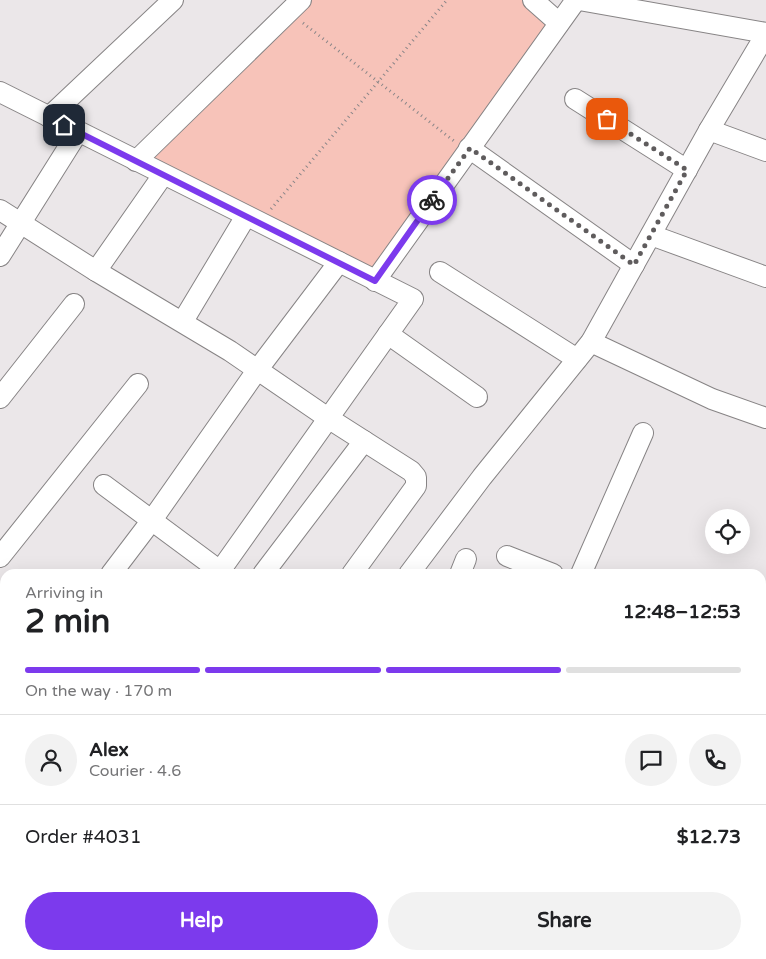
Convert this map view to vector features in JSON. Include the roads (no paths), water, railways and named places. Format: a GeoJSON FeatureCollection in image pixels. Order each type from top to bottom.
{"type":"FeatureCollection","features":[{"type":"Feature","properties":{"kind":"street"},"geometry":{"type":"LineString","coordinates":[[49,117],[173,0]]}},
{"type":"Feature","properties":{"kind":"street"},"geometry":{"type":"LineString","coordinates":[[533,0],[559,23]]}},
{"type":"Feature","properties":{"kind":"street"},"geometry":{"type":"LineString","coordinates":[[375,281],[577,0],[766,33],[709,130],[591,342],[482,477],[413,569]]}},
{"type":"Feature","properties":{"kind":"street"},"geometry":{"type":"LineString","coordinates":[[136,161],[295,6]]}},
{"type":"Feature","properties":{"kind":"street"},"geometry":{"type":"LineString","coordinates":[[0,92],[413,299],[221,569]]}},
{"type":"Feature","properties":{"kind":"street"},"geometry":{"type":"LineString","coordinates":[[574,99],[687,170]]}},
{"type":"Feature","properties":{"kind":"street"},"geometry":{"type":"LineString","coordinates":[[709,130],[766,152]]}},
{"type":"Feature","properties":{"kind":"street"},"geometry":{"type":"LineString","coordinates":[[0,256],[78,132]]}},
{"type":"Feature","properties":{"kind":"street"},"geometry":{"type":"LineString","coordinates":[[468,150],[634,265]]}},
{"type":"Feature","properties":{"kind":"street"},"geometry":{"type":"LineString","coordinates":[[96,271],[163,175]]}},
{"type":"Feature","properties":{"kind":"street"},"geometry":{"type":"LineString","coordinates":[[0,210],[96,271],[183,321],[411,471],[417,481],[416,486],[356,569]]}},
{"type":"Feature","properties":{"kind":"street"},"geometry":{"type":"LineString","coordinates":[[183,321],[253,219]]}},
{"type":"Feature","properties":{"kind":"street"},"geometry":{"type":"LineString","coordinates":[[651,235],[766,277]]}},
{"type":"Feature","properties":{"kind":"street"},"geometry":{"type":"LineString","coordinates":[[120,569],[152,520],[258,369],[339,262]]}},
{"type":"Feature","properties":{"kind":"street"},"geometry":{"type":"LineString","coordinates":[[440,272],[577,359]]}},
{"type":"Feature","properties":{"kind":"street"},"geometry":{"type":"LineString","coordinates":[[0,398],[74,304]]}},
{"type":"Feature","properties":{"kind":"street"},"geometry":{"type":"LineString","coordinates":[[388,334],[477,397]]}},
{"type":"Feature","properties":{"kind":"street"},"geometry":{"type":"LineString","coordinates":[[591,342],[712,399],[766,418]]}},
{"type":"Feature","properties":{"kind":"street"},"geometry":{"type":"LineString","coordinates":[[0,557],[138,384]]}},
{"type":"Feature","properties":{"kind":"street"},"geometry":{"type":"LineString","coordinates":[[583,569],[643,433]]}},
{"type":"Feature","properties":{"kind":"street"},"geometry":{"type":"LineString","coordinates":[[267,569],[364,441]]}},
{"type":"Feature","properties":{"kind":"street"},"geometry":{"type":"LineString","coordinates":[[104,485],[217,569]]}},
{"type":"Feature","properties":{"kind":"street"},"geometry":{"type":"LineString","coordinates":[[507,556],[540,569]]}}]}
